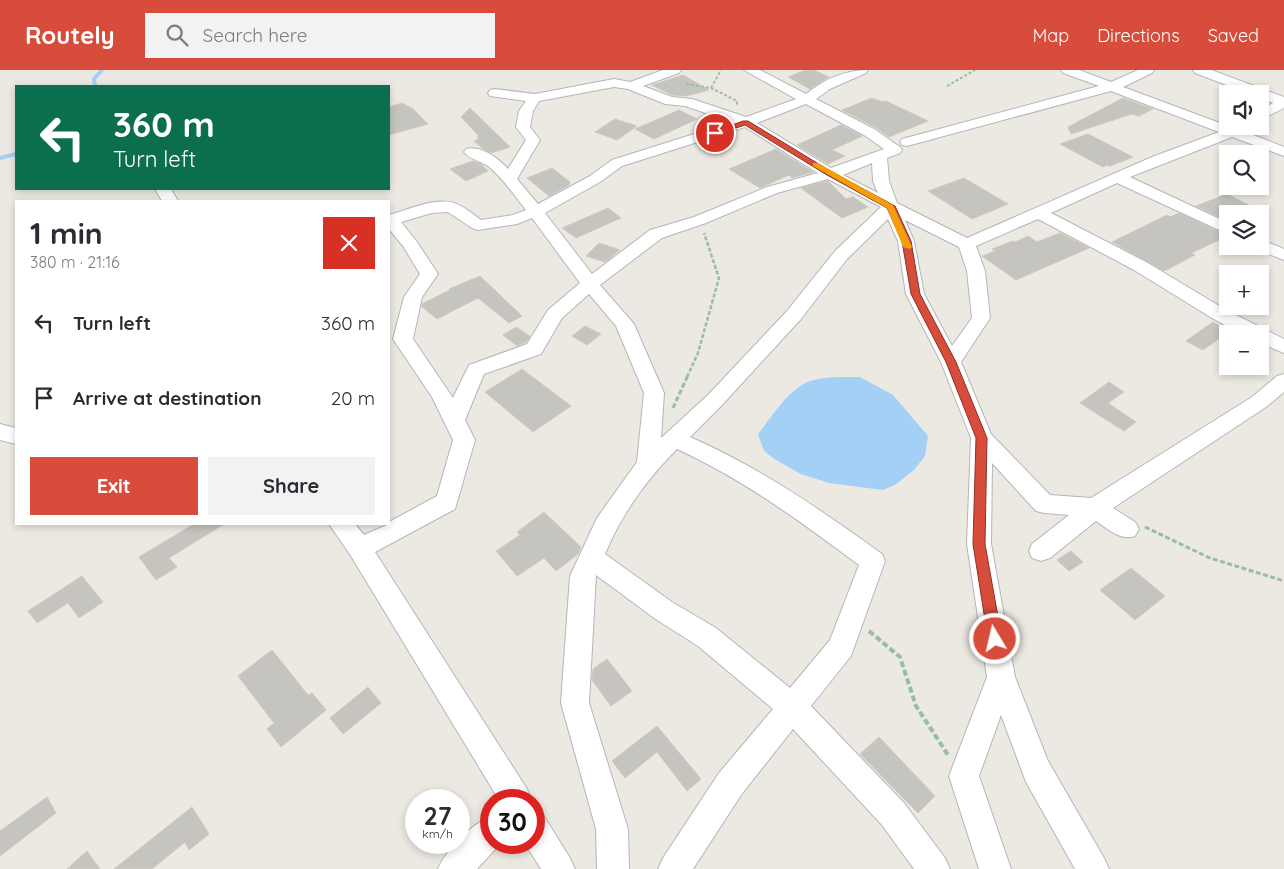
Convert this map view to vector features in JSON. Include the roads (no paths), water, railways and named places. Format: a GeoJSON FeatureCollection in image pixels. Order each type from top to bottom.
{"type":"FeatureCollection","features":[{"type":"Feature","properties":{"kind":"street"},"geometry":{"type":"LineString","coordinates":[[631,86],[675,70]]}},
{"type":"Feature","properties":{"kind":"street"},"geometry":{"type":"LineString","coordinates":[[454,420],[476,370],[534,349],[555,314],[590,284],[656,234],[700,220],[772,190],[830,174],[895,150],[869,132],[750,70]]}},
{"type":"Feature","properties":{"kind":"street"},"geometry":{"type":"LineString","coordinates":[[390,220],[431,208],[451,207],[478,225],[517,219],[596,179],[617,162],[668,148],[808,99],[826,86],[862,70]]}},
{"type":"Feature","properties":{"kind":"street"},"geometry":{"type":"LineString","coordinates":[[1067,70],[1219,124]]}},
{"type":"Feature","properties":{"kind":"street"},"geometry":{"type":"LineString","coordinates":[[907,142],[1111,87],[1148,70]]}},
{"type":"Feature","properties":{"kind":"street"},"geometry":{"type":"LineString","coordinates":[[1199,70],[1284,102]]}},
{"type":"Feature","properties":{"kind":"street"},"geometry":{"type":"LineString","coordinates":[[495,93],[535,98],[614,83],[631,86],[670,101],[687,102],[741,121],[830,174],[967,244],[976,271],[982,318],[951,362]]}},
{"type":"Feature","properties":{"kind":"street"},"geometry":{"type":"LineString","coordinates":[[509,179],[533,140],[523,127],[526,111],[535,98]]}},
{"type":"Feature","properties":{"kind":"street"},"geometry":{"type":"LineString","coordinates":[[1269,111],[1284,102]]}},
{"type":"Feature","properties":{"kind":"street"},"geometry":{"type":"LineString","coordinates":[[967,244],[1166,156],[1223,135]]}},
{"type":"Feature","properties":{"kind":"street"},"geometry":{"type":"LineString","coordinates":[[1247,135],[1284,152]]}},
{"type":"Feature","properties":{"kind":"street"},"geometry":{"type":"LineString","coordinates":[[470,152],[488,159],[499,167],[522,194],[590,284],[625,324],[654,394],[648,464]]}},
{"type":"Feature","properties":{"kind":"street"},"geometry":{"type":"LineString","coordinates":[[878,156],[881,181],[906,241],[916,294],[951,362],[982,438],[1044,504],[1095,508],[1133,527]]}},
{"type":"Feature","properties":{"kind":"street"},"geometry":{"type":"LineString","coordinates":[[1117,177],[1219,225]]}},
{"type":"Feature","properties":{"kind":"street"},"geometry":{"type":"LineString","coordinates":[[613,869],[612,829],[574,703],[583,576],[605,525],[648,464],[715,400],[788,322],[841,255],[891,206]]}},
{"type":"Feature","properties":{"kind":"street"},"geometry":{"type":"LineString","coordinates":[[1039,213],[1140,266],[1219,314],[1241,325]]}},
{"type":"Feature","properties":{"kind":"street"},"geometry":{"type":"LineString","coordinates":[[360,549],[447,502],[464,440],[442,395],[403,340],[413,297],[429,274],[409,240],[400,228],[390,221]]}},
{"type":"Feature","properties":{"kind":"street"},"geometry":{"type":"LineString","coordinates":[[1269,248],[1284,255]]}},
{"type":"Feature","properties":{"kind":"street"},"geometry":{"type":"LineString","coordinates":[[1269,339],[1284,347]]}},
{"type":"Feature","properties":{"kind":"street"},"geometry":{"type":"LineString","coordinates":[[1041,551],[1095,508],[1259,402],[1284,381]]}},
{"type":"Feature","properties":{"kind":"street"},"geometry":{"type":"LineString","coordinates":[[0,432],[15,436]]}},
{"type":"Feature","properties":{"kind":"street"},"geometry":{"type":"LineString","coordinates":[[982,438],[979,544],[1001,676],[1037,771],[1093,869]]}},
{"type":"Feature","properties":{"kind":"street"},"geometry":{"type":"LineString","coordinates":[[674,439],[702,450],[775,491],[873,561],[841,647],[730,784],[674,869]]}},
{"type":"Feature","properties":{"kind":"street"},"geometry":{"type":"LineString","coordinates":[[342,525],[360,549],[509,789]]}},
{"type":"Feature","properties":{"kind":"street"},"geometry":{"type":"LineString","coordinates":[[591,558],[663,610],[706,637],[792,707],[893,814],[934,869]]}},
{"type":"Feature","properties":{"kind":"street"},"geometry":{"type":"LineString","coordinates":[[995,869],[964,776],[1001,676]]}},
{"type":"Feature","properties":{"kind":"street"},"geometry":{"type":"LineString","coordinates":[[454,869],[480,843]]}},
{"type":"Feature","properties":{"kind":"street"},"geometry":{"type":"LineString","coordinates":[[545,847],[559,869]]}},
{"type":"Feature","properties":{"kind":"water"},"geometry":{"type":"Polygon","coordinates":[[[860,377],[893,395],[928,436],[925,456],[914,470],[895,485],[883,490],[829,483],[801,474],[764,451],[758,434],[781,404],[795,390],[816,379],[860,377]]]}},
{"type":"Feature","properties":{"kind":"waterway"},"geometry":{"type":"LineString","coordinates":[[95,85],[94,79],[102,70]]}},
{"type":"Feature","properties":{"kind":"waterway"},"geometry":{"type":"LineString","coordinates":[[0,158],[15,154]]}}]}
